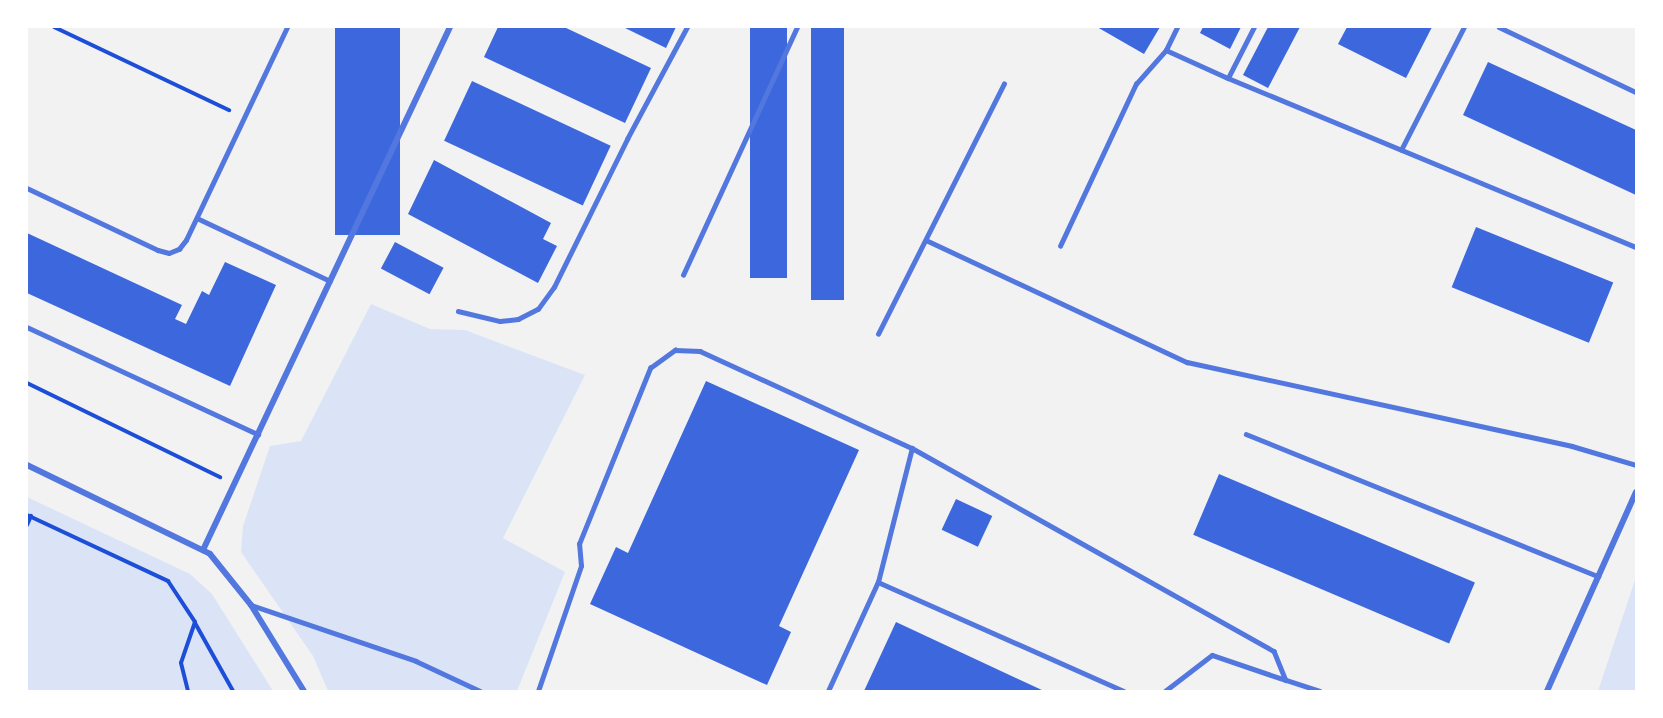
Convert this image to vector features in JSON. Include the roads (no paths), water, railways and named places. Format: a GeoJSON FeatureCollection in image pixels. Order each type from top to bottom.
{"type":"FeatureCollection","features":[{"type":"Feature","properties":{"kind":"street"},"geometry":{"type":"LineString","coordinates":[[203,550],[450,27]]}},
{"type":"Feature","properties":{"kind":"street"},"geometry":{"type":"LineString","coordinates":[[27,465],[210,554],[251,605],[304,691]]}},
{"type":"Feature","properties":{"kind":"street"},"geometry":{"type":"LineString","coordinates":[[1547,691],[1636,492]]}},
{"type":"Feature","properties":{"kind":"lane"},"geometry":{"type":"LineString","coordinates":[[27,188],[158,250],[169,253],[179,249],[197,218],[287,27]]}},
{"type":"Feature","properties":{"kind":"lane"},"geometry":{"type":"LineString","coordinates":[[458,311],[500,321],[518,319],[538,309],[554,287],[627,139],[687,27]]}},
{"type":"Feature","properties":{"kind":"lane"},"geometry":{"type":"LineString","coordinates":[[682,275],[797,27]]}},
{"type":"Feature","properties":{"kind":"lane"},"geometry":{"type":"LineString","coordinates":[[1060,246],[1136,84],[1166,50],[1177,27]]}},
{"type":"Feature","properties":{"kind":"lane"},"geometry":{"type":"LineString","coordinates":[[1228,78],[1254,27]]}},
{"type":"Feature","properties":{"kind":"lane"},"geometry":{"type":"LineString","coordinates":[[1401,150],[1464,27]]}},
{"type":"Feature","properties":{"kind":"lane"},"geometry":{"type":"LineString","coordinates":[[1499,27],[1636,92]]}},
{"type":"Feature","properties":{"kind":"lane"},"geometry":{"type":"LineString","coordinates":[[1166,50],[1636,248]]}},
{"type":"Feature","properties":{"kind":"lane"},"geometry":{"type":"LineString","coordinates":[[878,334],[1004,84]]}},
{"type":"Feature","properties":{"kind":"lane"},"geometry":{"type":"LineString","coordinates":[[197,218],[330,281]]}},
{"type":"Feature","properties":{"kind":"lane"},"geometry":{"type":"LineString","coordinates":[[926,240],[1187,362],[1572,446],[1636,465]]}},
{"type":"Feature","properties":{"kind":"lane"},"geometry":{"type":"LineString","coordinates":[[27,327],[258,434]]}},
{"type":"Feature","properties":{"kind":"lane"},"geometry":{"type":"LineString","coordinates":[[538,691],[580,566],[579,544],[583,533],[650,368],[675,350],[700,351],[912,448],[1274,651],[1286,680]]}},
{"type":"Feature","properties":{"kind":"lane"},"geometry":{"type":"LineString","coordinates":[[1246,434],[1598,576]]}},
{"type":"Feature","properties":{"kind":"lane"},"geometry":{"type":"LineString","coordinates":[[828,691],[878,582],[912,448]]}},
{"type":"Feature","properties":{"kind":"lane"},"geometry":{"type":"LineString","coordinates":[[878,582],[1124,691]]}},
{"type":"Feature","properties":{"kind":"lane"},"geometry":{"type":"LineString","coordinates":[[251,605],[416,661],[480,691]]}},
{"type":"Feature","properties":{"kind":"lane"},"geometry":{"type":"LineString","coordinates":[[1165,691],[1212,655],[1319,691]]}}]}
